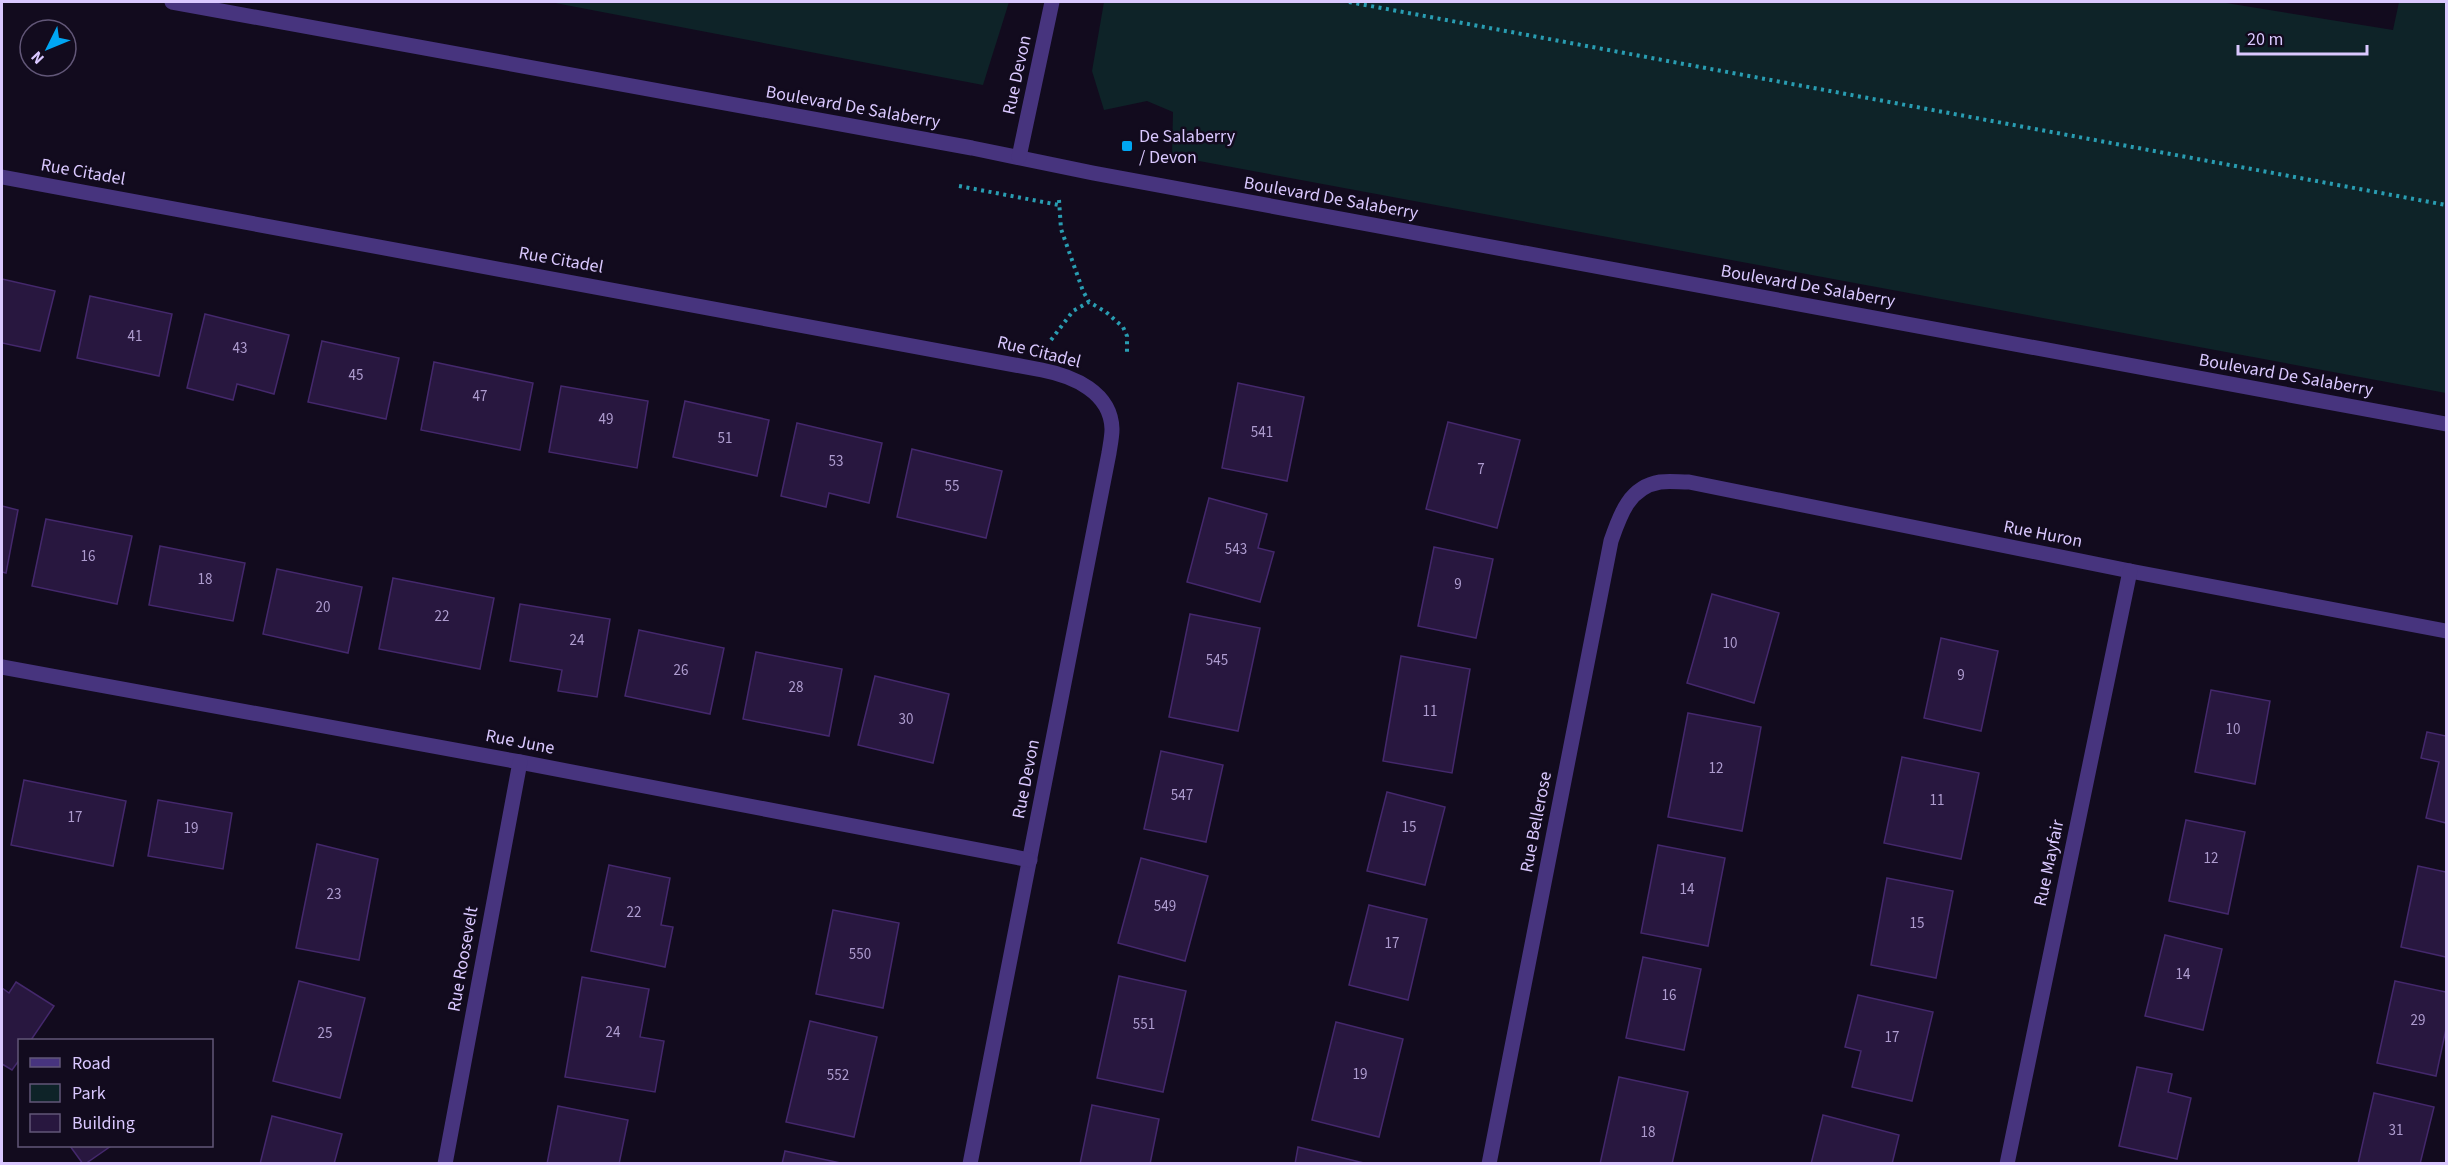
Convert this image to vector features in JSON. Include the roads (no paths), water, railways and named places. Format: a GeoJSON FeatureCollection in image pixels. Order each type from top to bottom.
{"type":"FeatureCollection","features":[{"type":"Feature","properties":{"kind":"street","name":"Boulevard De Salaberry"},"geometry":{"type":"LineString","coordinates":[[172,2],[1019,157],[1104,176],[2446,424]]}},
{"type":"Feature","properties":{"kind":"street","name":"Rue Devon"},"geometry":{"type":"LineString","coordinates":[[1019,157],[1052,2]]}},
{"type":"Feature","properties":{"kind":"street","name":"Rue Citadel"},"geometry":{"type":"LineString","coordinates":[[2,177],[1054,372],[1084,384],[1105,402]]}},
{"type":"Feature","properties":{"kind":"street","name":"Rue Devon"},"geometry":{"type":"LineString","coordinates":[[970,1164],[1109,453],[1112,429],[1105,402]]}},
{"type":"Feature","properties":{"kind":"street","name":"Rue Huron"},"geometry":{"type":"LineString","coordinates":[[1635,493],[1659,482],[1689,482],[2130,571],[2446,631]]}},
{"type":"Feature","properties":{"kind":"street","name":"Rue Bellerose"},"geometry":{"type":"LineString","coordinates":[[1489,1164],[1611,541],[1620,513],[1635,493]]}},
{"type":"Feature","properties":{"kind":"street","name":"Rue Mayfair"},"geometry":{"type":"LineString","coordinates":[[2007,1164],[2130,571]]}},
{"type":"Feature","properties":{"kind":"street","name":"Rue June"},"geometry":{"type":"LineString","coordinates":[[2,667],[520,762],[1030,860]]}},
{"type":"Feature","properties":{"kind":"street","name":"Rue Roosevelt"},"geometry":{"type":"LineString","coordinates":[[445,1164],[520,762]]}},
{"type":"Feature","properties":{"kind":"place","name":"De Salaberry / Devon"},"geometry":{"type":"Point","coordinates":[1127,146]}}]}
